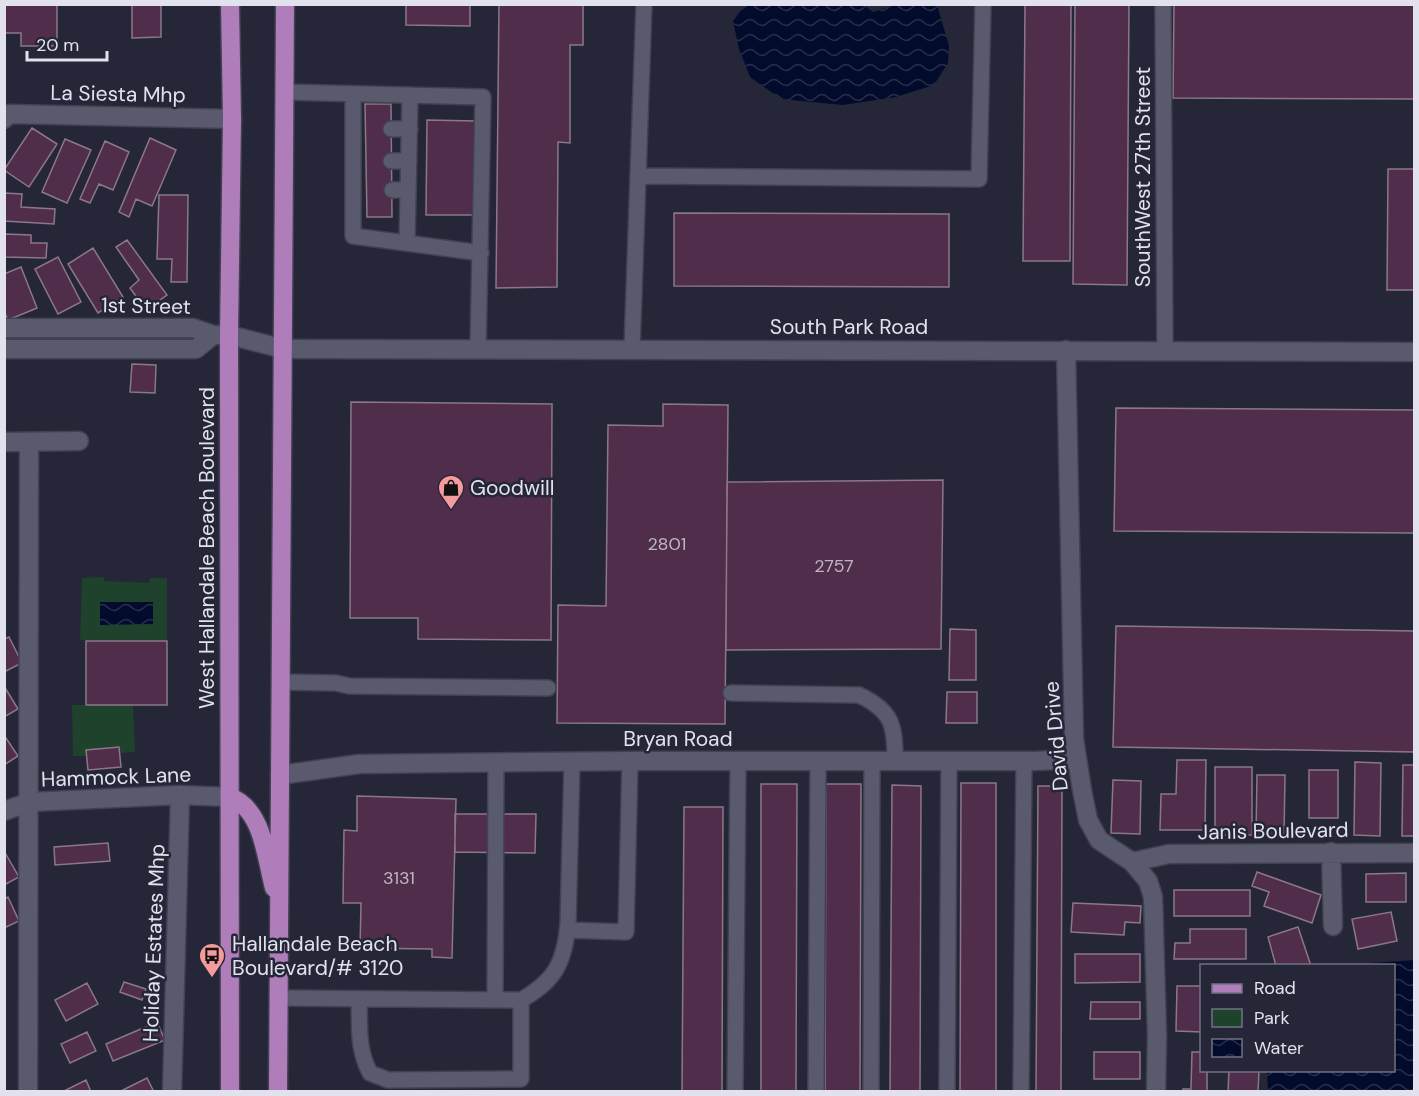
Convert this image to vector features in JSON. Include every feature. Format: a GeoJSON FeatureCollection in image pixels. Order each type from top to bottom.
{"type":"FeatureCollection","features":[{"type":"Feature","properties":{"kind":"main road","name":"West Hallandale Beach Boulevard"},"geometry":{"type":"LineString","coordinates":[[230,4],[232,119],[221,335],[230,797],[230,1092]]}},
{"type":"Feature","properties":{"kind":"main road"},"geometry":{"type":"LineString","coordinates":[[278,1092],[285,4]]}},
{"type":"Feature","properties":{"kind":"main road"},"geometry":{"type":"LineString","coordinates":[[230,797],[240,801],[257,824],[280,914]]}},
{"type":"Feature","properties":{"kind":"street","name":"La Siesta Mhp"},"geometry":{"type":"LineString","coordinates":[[4,119],[9,114],[232,119]]}},
{"type":"Feature","properties":{"kind":"street","name":"1st Street"},"geometry":{"type":"LineString","coordinates":[[4,328],[193,328],[284,349]]}},
{"type":"Feature","properties":{"kind":"street"},"geometry":{"type":"LineString","coordinates":[[4,349],[196,349],[221,335]]}},
{"type":"Feature","properties":{"kind":"street","name":"South Park Road"},"geometry":{"type":"LineString","coordinates":[[284,349],[1414,352]]}},
{"type":"Feature","properties":{"kind":"street","name":"David Drive"},"geometry":{"type":"LineString","coordinates":[[1066,350],[1074,739],[1088,820],[1099,840],[1132,862],[1148,881],[1152,897],[1157,1035],[1156,1092]]}},
{"type":"Feature","properties":{"kind":"street"},"geometry":{"type":"LineString","coordinates":[[4,442],[80,441]]}},
{"type":"Feature","properties":{"kind":"street"},"geometry":{"type":"LineString","coordinates":[[28,1092],[29,442]]}},
{"type":"Feature","properties":{"kind":"street","name":"Bryan Road"},"geometry":{"type":"LineString","coordinates":[[280,775],[359,764],[1077,759]]}},
{"type":"Feature","properties":{"kind":"street","name":"Hammock Lane"},"geometry":{"type":"LineString","coordinates":[[4,811],[30,802],[180,795],[230,797]]}},
{"type":"Feature","properties":{"kind":"street","name":"Holiday Estates Mhp"},"geometry":{"type":"LineString","coordinates":[[172,1092],[180,795]]}},
{"type":"Feature","properties":{"kind":"street"},"geometry":{"type":"LineString","coordinates":[[1331,852],[1334,926]]}},
{"type":"Feature","properties":{"kind":"street","name":"Janis Boulevard"},"geometry":{"type":"LineString","coordinates":[[1132,862],[1169,854],[1414,853]]}},
{"type":"Feature","properties":{"kind":"lane"},"geometry":{"type":"LineString","coordinates":[[632,349],[644,4]]}},
{"type":"Feature","properties":{"kind":"lane"},"geometry":{"type":"LineString","coordinates":[[638,176],[979,179],[983,4]]}},
{"type":"Feature","properties":{"kind":"lane","name":"SouthWest 27th Street"},"geometry":{"type":"LineString","coordinates":[[1163,4],[1165,350]]}},
{"type":"Feature","properties":{"kind":"lane"},"geometry":{"type":"LineString","coordinates":[[284,92],[483,97],[478,349]]}},
{"type":"Feature","properties":{"kind":"lane"},"geometry":{"type":"LineString","coordinates":[[353,94],[359,129],[360,190],[353,236],[481,254]]}},
{"type":"Feature","properties":{"kind":"lane"},"geometry":{"type":"LineString","coordinates":[[407,243],[410,95]]}},
{"type":"Feature","properties":{"kind":"lane"},"geometry":{"type":"LineString","coordinates":[[391,129],[410,129]]}},
{"type":"Feature","properties":{"kind":"lane"},"geometry":{"type":"LineString","coordinates":[[391,161],[409,161]]}},
{"type":"Feature","properties":{"kind":"lane"},"geometry":{"type":"LineString","coordinates":[[392,190],[408,190]]}},
{"type":"Feature","properties":{"kind":"lane"},"geometry":{"type":"LineString","coordinates":[[282,682],[336,683],[349,686],[548,688]]}},
{"type":"Feature","properties":{"kind":"lane"},"geometry":{"type":"LineString","coordinates":[[731,693],[859,695],[877,703],[888,716],[895,735],[895,761]]}},
{"type":"Feature","properties":{"kind":"lane"},"geometry":{"type":"LineString","coordinates":[[567,930],[626,932],[630,761]]}},
{"type":"Feature","properties":{"kind":"lane"},"geometry":{"type":"LineString","coordinates":[[735,1092],[738,761]]}},
{"type":"Feature","properties":{"kind":"lane"},"geometry":{"type":"LineString","coordinates":[[816,1092],[818,761]]}},
{"type":"Feature","properties":{"kind":"lane"},"geometry":{"type":"LineString","coordinates":[[871,1092],[872,761]]}},
{"type":"Feature","properties":{"kind":"lane"},"geometry":{"type":"LineString","coordinates":[[947,1092],[950,761]]}},
{"type":"Feature","properties":{"kind":"lane"},"geometry":{"type":"LineString","coordinates":[[1021,1092],[1024,761]]}},
{"type":"Feature","properties":{"kind":"lane"},"geometry":{"type":"LineString","coordinates":[[279,998],[521,1000],[539,990],[552,977],[566,947],[572,762]]}},
{"type":"Feature","properties":{"kind":"lane"},"geometry":{"type":"LineString","coordinates":[[495,1000],[496,764]]}},
{"type":"Feature","properties":{"kind":"lane"},"geometry":{"type":"LineString","coordinates":[[359,999],[360,1045],[370,1073],[388,1080],[520,1085],[521,1000]]}},
{"type":"Feature","properties":{"kind":"green space"},"geometry":{"type":"Polygon","coordinates":[[[104,577],[104,581],[149,583],[150,578],[167,578],[167,641],[80,640],[82,578],[104,577]]]}},
{"type":"Feature","properties":{"kind":"green space"},"geometry":{"type":"Polygon","coordinates":[[[72,705],[133,705],[135,752],[120,753],[119,747],[86,750],[86,756],[73,756],[72,705]]]}},
{"type":"Feature","properties":{"kind":"water"},"geometry":{"type":"Polygon","coordinates":[[[745,5],[864,5],[873,12],[894,5],[937,5],[949,46],[948,63],[934,85],[896,97],[843,105],[781,99],[750,77],[739,49],[733,21],[745,5]]]}},
{"type":"Feature","properties":{"kind":"water"},"geometry":{"type":"Polygon","coordinates":[[[100,602],[153,602],[153,624],[100,625],[100,602]]]}},
{"type":"Feature","properties":{"kind":"water"},"geometry":{"type":"Polygon","coordinates":[[[1414,960],[1414,1091],[1268,1091],[1267,1072],[1395,1072],[1395,964],[1369,964],[1414,960]]]}},
{"type":"Feature","properties":{"kind":"building"},"geometry":{"type":"Polygon","coordinates":[[[4,4],[57,4],[57,46],[21,46],[21,33],[4,33],[4,4]]]}},
{"type":"Feature","properties":{"kind":"building"},"geometry":{"type":"Polygon","coordinates":[[[132,4],[161,4],[161,37],[132,38],[132,4]]]}},
{"type":"Feature","properties":{"kind":"building"},"geometry":{"type":"Polygon","coordinates":[[[406,4],[470,4],[470,26],[406,25],[406,4]]]}},
{"type":"Feature","properties":{"kind":"building"},"geometry":{"type":"Polygon","coordinates":[[[499,4],[583,4],[583,45],[570,45],[570,143],[558,142],[557,287],[496,288],[499,4]]]}},
{"type":"Feature","properties":{"kind":"building"},"geometry":{"type":"Polygon","coordinates":[[[1025,4],[1071,4],[1070,261],[1023,261],[1025,4]]]}},
{"type":"Feature","properties":{"kind":"building"},"geometry":{"type":"Polygon","coordinates":[[[1075,4],[1129,4],[1127,285],[1073,284],[1075,4]]]}},
{"type":"Feature","properties":{"kind":"building"},"geometry":{"type":"Polygon","coordinates":[[[1174,4],[1414,4],[1414,99],[1173,98],[1174,4]]]}},
{"type":"Feature","properties":{"kind":"building"},"geometry":{"type":"Polygon","coordinates":[[[365,104],[391,104],[392,217],[367,217],[365,104]]]}},
{"type":"Feature","properties":{"kind":"building"},"geometry":{"type":"Polygon","coordinates":[[[427,120],[476,121],[474,215],[426,215],[427,120]]]}},
{"type":"Feature","properties":{"kind":"building"},"geometry":{"type":"Polygon","coordinates":[[[32,128],[57,144],[29,187],[4,170],[32,128]]]}},
{"type":"Feature","properties":{"kind":"building"},"geometry":{"type":"Polygon","coordinates":[[[150,138],[176,150],[152,206],[136,199],[129,217],[119,212],[150,138]]]}},
{"type":"Feature","properties":{"kind":"building"},"geometry":{"type":"Polygon","coordinates":[[[65,139],[91,150],[67,203],[42,192],[65,139]]]}},
{"type":"Feature","properties":{"kind":"building"},"geometry":{"type":"Polygon","coordinates":[[[105,141],[129,152],[113,190],[99,184],[90,203],[80,199],[105,141]]]}},
{"type":"Feature","properties":{"kind":"building"},"geometry":{"type":"Polygon","coordinates":[[[1388,169],[1414,169],[1414,290],[1387,290],[1388,169]]]}},
{"type":"Feature","properties":{"kind":"building"},"geometry":{"type":"Polygon","coordinates":[[[4,193],[22,194],[21,207],[55,209],[54,224],[4,221],[4,193]]]}},
{"type":"Feature","properties":{"kind":"building"},"geometry":{"type":"Polygon","coordinates":[[[159,195],[188,195],[187,282],[171,282],[172,259],[157,259],[159,195]]]}},
{"type":"Feature","properties":{"kind":"building"},"geometry":{"type":"Polygon","coordinates":[[[674,213],[949,214],[949,287],[674,286],[674,213]]]}},
{"type":"Feature","properties":{"kind":"building"},"geometry":{"type":"Polygon","coordinates":[[[4,234],[31,235],[31,243],[47,243],[46,258],[4,257],[4,234]]]}},
{"type":"Feature","properties":{"kind":"building"},"geometry":{"type":"Polygon","coordinates":[[[127,240],[167,295],[146,310],[130,288],[139,280],[116,247],[127,240]]]}},
{"type":"Feature","properties":{"kind":"building"},"geometry":{"type":"Polygon","coordinates":[[[93,248],[123,297],[98,313],[68,264],[93,248]]]}},
{"type":"Feature","properties":{"kind":"building"},"geometry":{"type":"Polygon","coordinates":[[[58,257],[81,302],[58,314],[35,269],[58,257]]]}},
{"type":"Feature","properties":{"kind":"building"},"geometry":{"type":"Polygon","coordinates":[[[21,267],[37,308],[8,320],[4,311],[4,274],[21,267]]]}},
{"type":"Feature","properties":{"kind":"building"},"geometry":{"type":"Polygon","coordinates":[[[132,364],[156,365],[155,393],[130,392],[132,364]]]}},
{"type":"Feature","properties":{"kind":"building","name":"Goodwill"},"geometry":{"type":"Polygon","coordinates":[[[351,402],[552,404],[551,640],[418,639],[418,618],[350,618],[351,402]]]}},
{"type":"Feature","properties":{"kind":"building"},"geometry":{"type":"Polygon","coordinates":[[[663,404],[728,405],[725,724],[557,723],[558,605],[606,606],[608,425],[663,426],[663,404]]]}},
{"type":"Feature","properties":{"kind":"building"},"geometry":{"type":"Polygon","coordinates":[[[1116,408],[1414,410],[1414,533],[1114,531],[1116,408]]]}},
{"type":"Feature","properties":{"kind":"building"},"geometry":{"type":"Polygon","coordinates":[[[943,480],[941,649],[726,650],[727,482],[943,480]]]}},
{"type":"Feature","properties":{"kind":"building"},"geometry":{"type":"Polygon","coordinates":[[[1116,626],[1414,631],[1414,752],[1113,747],[1116,626]]]}},
{"type":"Feature","properties":{"kind":"building"},"geometry":{"type":"Polygon","coordinates":[[[950,629],[976,630],[976,680],[949,680],[950,629]]]}},
{"type":"Feature","properties":{"kind":"building"},"geometry":{"type":"Polygon","coordinates":[[[9,637],[22,663],[4,672],[4,639],[9,637]]]}},
{"type":"Feature","properties":{"kind":"building"},"geometry":{"type":"Polygon","coordinates":[[[86,641],[167,641],[167,705],[86,705],[86,641]]]}},
{"type":"Feature","properties":{"kind":"building"},"geometry":{"type":"Polygon","coordinates":[[[4,686],[18,709],[4,717],[4,686]]]}},
{"type":"Feature","properties":{"kind":"building"},"geometry":{"type":"Polygon","coordinates":[[[947,692],[977,692],[977,723],[946,723],[947,692]]]}},
{"type":"Feature","properties":{"kind":"building"},"geometry":{"type":"Polygon","coordinates":[[[4,735],[18,756],[4,765],[4,735]]]}},
{"type":"Feature","properties":{"kind":"building"},"geometry":{"type":"Polygon","coordinates":[[[119,747],[121,767],[88,770],[86,750],[119,747]]]}},
{"type":"Feature","properties":{"kind":"building"},"geometry":{"type":"Polygon","coordinates":[[[1177,760],[1206,760],[1205,830],[1160,830],[1161,794],[1176,794],[1177,760]]]}},
{"type":"Feature","properties":{"kind":"building"},"geometry":{"type":"Polygon","coordinates":[[[1355,762],[1381,763],[1380,836],[1354,835],[1355,762]]]}},
{"type":"Feature","properties":{"kind":"building"},"geometry":{"type":"Polygon","coordinates":[[[1403,765],[1414,765],[1414,836],[1402,836],[1403,765]]]}},
{"type":"Feature","properties":{"kind":"building"},"geometry":{"type":"Polygon","coordinates":[[[1215,767],[1252,767],[1252,835],[1215,835],[1215,767]]]}},
{"type":"Feature","properties":{"kind":"building"},"geometry":{"type":"Polygon","coordinates":[[[1309,770],[1338,770],[1338,818],[1309,818],[1309,770]]]}},
{"type":"Feature","properties":{"kind":"building"},"geometry":{"type":"Polygon","coordinates":[[[1257,775],[1285,775],[1284,836],[1256,835],[1257,775]]]}},
{"type":"Feature","properties":{"kind":"building"},"geometry":{"type":"Polygon","coordinates":[[[1113,780],[1141,781],[1140,834],[1111,833],[1113,780]]]}},
{"type":"Feature","properties":{"kind":"building"},"geometry":{"type":"Polygon","coordinates":[[[961,783],[996,783],[996,1092],[960,1092],[961,783]]]}},
{"type":"Feature","properties":{"kind":"building"},"geometry":{"type":"Polygon","coordinates":[[[761,784],[797,784],[796,1092],[761,1092],[761,784]]]}},
{"type":"Feature","properties":{"kind":"building"},"geometry":{"type":"Polygon","coordinates":[[[826,784],[861,784],[860,1092],[825,1092],[826,784]]]}},
{"type":"Feature","properties":{"kind":"building"},"geometry":{"type":"Polygon","coordinates":[[[892,785],[921,786],[920,1092],[890,1092],[892,785]]]}},
{"type":"Feature","properties":{"kind":"building"},"geometry":{"type":"Polygon","coordinates":[[[1038,786],[1062,786],[1061,1092],[1036,1092],[1038,786]]]}},
{"type":"Feature","properties":{"kind":"building"},"geometry":{"type":"Polygon","coordinates":[[[357,796],[456,799],[452,958],[432,957],[432,949],[360,948],[361,903],[343,903],[344,830],[357,831],[357,796]]]}},
{"type":"Feature","properties":{"kind":"building"},"geometry":{"type":"Polygon","coordinates":[[[684,807],[723,807],[722,1092],[682,1092],[684,807]]]}},
{"type":"Feature","properties":{"kind":"building"},"geometry":{"type":"Polygon","coordinates":[[[455,814],[536,814],[535,853],[455,852],[455,814]]]}},
{"type":"Feature","properties":{"kind":"building"},"geometry":{"type":"Polygon","coordinates":[[[108,843],[110,861],[55,865],[54,847],[108,843]]]}},
{"type":"Feature","properties":{"kind":"building"},"geometry":{"type":"Polygon","coordinates":[[[4,851],[19,877],[4,885],[4,851]]]}},
{"type":"Feature","properties":{"kind":"building"},"geometry":{"type":"Polygon","coordinates":[[[1257,872],[1321,895],[1312,923],[1264,906],[1269,892],[1252,886],[1257,872]]]}},
{"type":"Feature","properties":{"kind":"building"},"geometry":{"type":"Polygon","coordinates":[[[1406,873],[1406,902],[1366,902],[1366,874],[1406,873]]]}},
{"type":"Feature","properties":{"kind":"building"},"geometry":{"type":"Polygon","coordinates":[[[1174,890],[1250,890],[1250,916],[1174,916],[1174,890]]]}},
{"type":"Feature","properties":{"kind":"building"},"geometry":{"type":"Polygon","coordinates":[[[8,897],[19,921],[4,928],[4,899],[8,897]]]}},
{"type":"Feature","properties":{"kind":"building"},"geometry":{"type":"Polygon","coordinates":[[[1073,903],[1141,906],[1140,923],[1125,922],[1124,935],[1071,932],[1073,903]]]}},
{"type":"Feature","properties":{"kind":"building"},"geometry":{"type":"Polygon","coordinates":[[[1391,912],[1397,941],[1358,949],[1352,919],[1391,912]]]}},
{"type":"Feature","properties":{"kind":"building"},"geometry":{"type":"Polygon","coordinates":[[[1298,927],[1310,964],[1275,964],[1268,937],[1298,927]]]}},
{"type":"Feature","properties":{"kind":"building"},"geometry":{"type":"Polygon","coordinates":[[[1190,929],[1246,929],[1246,959],[1174,959],[1175,943],[1190,943],[1190,929]]]}},
{"type":"Feature","properties":{"kind":"building"},"geometry":{"type":"Polygon","coordinates":[[[1075,954],[1140,954],[1140,982],[1075,983],[1075,954]]]}},
{"type":"Feature","properties":{"kind":"building"},"geometry":{"type":"Polygon","coordinates":[[[124,982],[146,989],[142,1000],[120,992],[124,982]]]}},
{"type":"Feature","properties":{"kind":"building"},"geometry":{"type":"Polygon","coordinates":[[[87,983],[98,1004],[66,1021],[55,1000],[87,983]]]}},
{"type":"Feature","properties":{"kind":"building"},"geometry":{"type":"Polygon","coordinates":[[[1177,986],[1200,986],[1200,1032],[1176,1031],[1177,986]]]}},
{"type":"Feature","properties":{"kind":"building"},"geometry":{"type":"Polygon","coordinates":[[[1091,1002],[1140,1002],[1140,1019],[1090,1019],[1091,1002]]]}},
{"type":"Feature","properties":{"kind":"building"},"geometry":{"type":"Polygon","coordinates":[[[157,1022],[165,1040],[113,1061],[106,1044],[157,1022]]]}},
{"type":"Feature","properties":{"kind":"building"},"geometry":{"type":"Polygon","coordinates":[[[87,1032],[96,1051],[70,1063],[61,1044],[87,1032]]]}},
{"type":"Feature","properties":{"kind":"building"},"geometry":{"type":"Polygon","coordinates":[[[1094,1052],[1140,1052],[1140,1079],[1094,1079],[1094,1052]]]}},
{"type":"Feature","properties":{"kind":"building"},"geometry":{"type":"Polygon","coordinates":[[[1192,1052],[1200,1052],[1200,1072],[1207,1072],[1207,1092],[1183,1092],[1183,1089],[1191,1089],[1192,1052]]]}},
{"type":"Feature","properties":{"kind":"building"},"geometry":{"type":"Polygon","coordinates":[[[1229,1072],[1259,1072],[1258,1092],[1228,1092],[1229,1072]]]}},
{"type":"Feature","properties":{"kind":"building"},"geometry":{"type":"Polygon","coordinates":[[[147,1078],[154,1092],[119,1092],[147,1078]]]}},
{"type":"Feature","properties":{"kind":"building"},"geometry":{"type":"Polygon","coordinates":[[[86,1080],[91,1092],[64,1091],[86,1080]]]}},
{"type":"Feature","properties":{"kind":"place","name":"Goodwill"},"geometry":{"type":"Point","coordinates":[451,511]}},
{"type":"Feature","properties":{"kind":"place","name":"Hallandale Beach Boulevard/# 3120"},"geometry":{"type":"Point","coordinates":[212,979]}}]}
